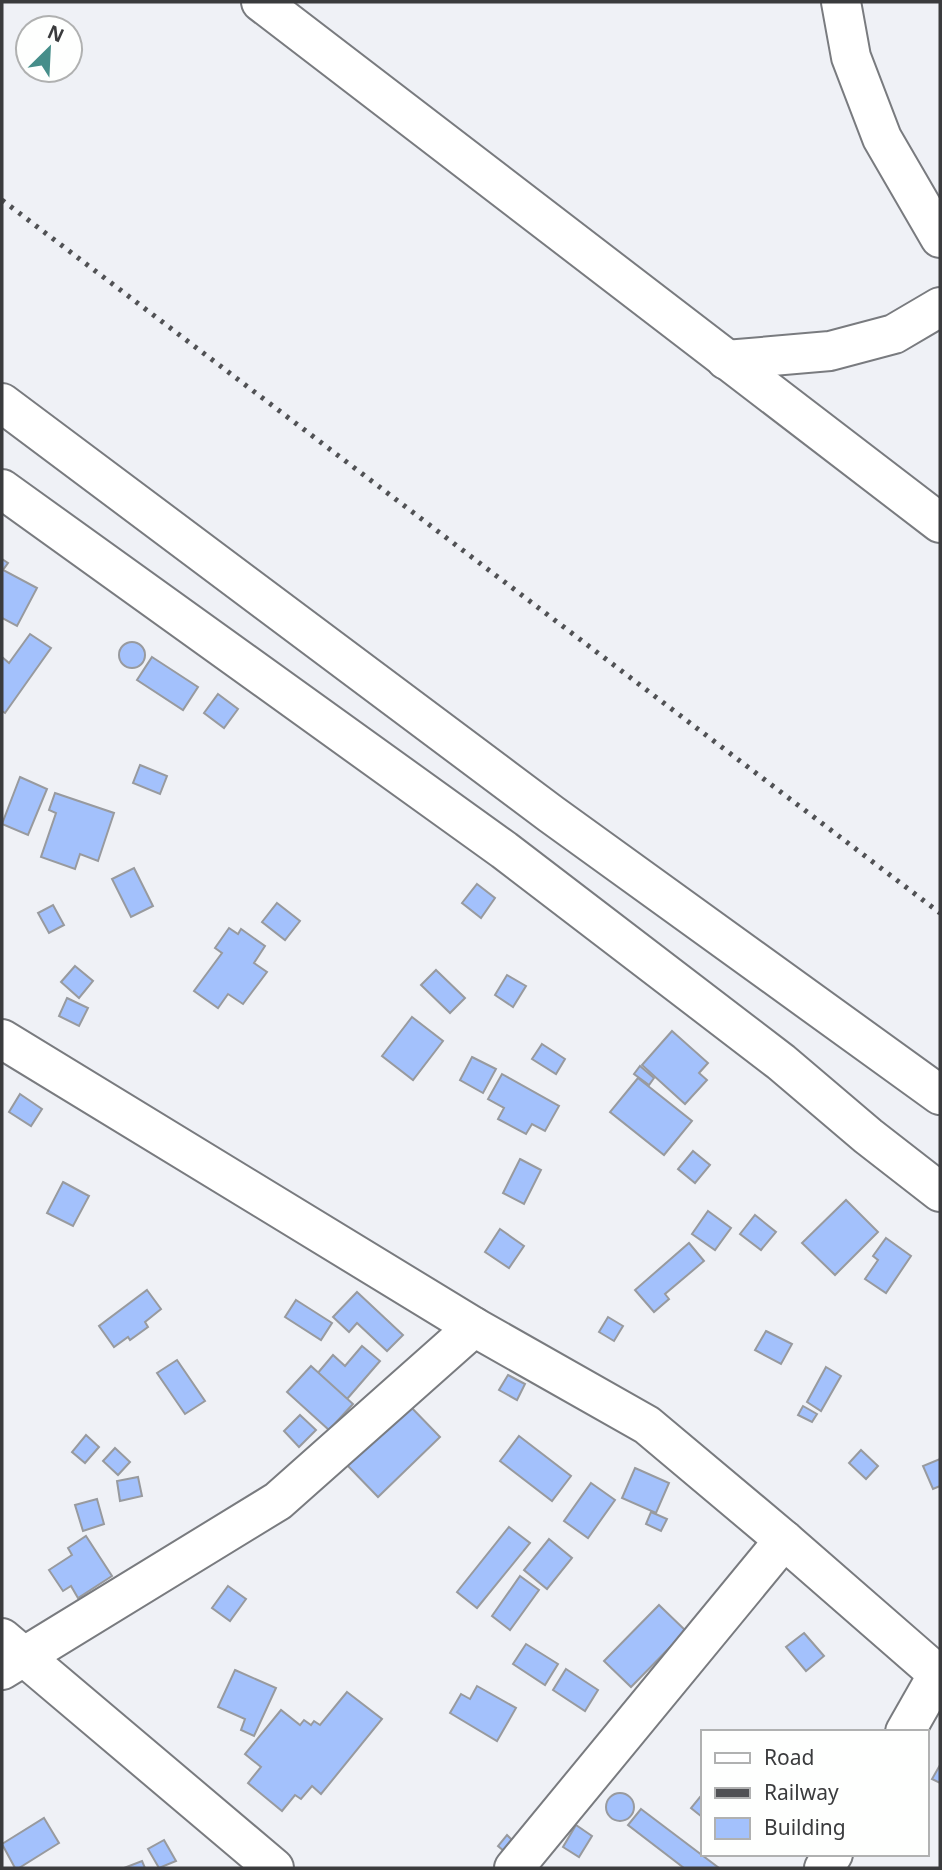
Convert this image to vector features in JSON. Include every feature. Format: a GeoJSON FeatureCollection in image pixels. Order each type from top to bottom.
{"type":"FeatureCollection","features":[{"type":"Feature","properties":{"kind":"street"},"geometry":{"type":"LineString","coordinates":[[261,2],[940,523]]}},
{"type":"Feature","properties":{"kind":"street"},"geometry":{"type":"LineString","coordinates":[[841,2],[851,57],[882,138],[940,238]]}},
{"type":"Feature","properties":{"kind":"street"},"geometry":{"type":"LineString","coordinates":[[726,359],[830,351],[894,334],[940,307]]}},
{"type":"Feature","properties":{"kind":"street"},"geometry":{"type":"LineString","coordinates":[[2,403],[551,814],[940,1095]]}},
{"type":"Feature","properties":{"kind":"street"},"geometry":{"type":"LineString","coordinates":[[2,489],[504,850],[781,1062],[868,1136],[940,1192]]}},
{"type":"Feature","properties":{"kind":"street"},"geometry":{"type":"LineString","coordinates":[[2,1039],[474,1327],[647,1425],[785,1540],[939,1675],[906,1730]]}},
{"type":"Feature","properties":{"kind":"street"},"geometry":{"type":"LineString","coordinates":[[274,1868],[10,1655],[278,1501],[474,1327]]}},
{"type":"Feature","properties":{"kind":"street"},"geometry":{"type":"LineString","coordinates":[[514,1868],[785,1540]]}},
{"type":"Feature","properties":{"kind":"building"},"geometry":{"type":"Polygon","coordinates":[[[2,559],[8,563],[3,570],[37,588],[17,626],[2,618],[2,559]]]}},
{"type":"Feature","properties":{"kind":"building"},"geometry":{"type":"Polygon","coordinates":[[[30,634],[51,648],[5,713],[2,711],[2,657],[9,663],[30,634]]]}},
{"type":"Feature","properties":{"kind":"building"},"geometry":{"type":"Polygon","coordinates":[[[132,642],[141,646],[145,655],[141,664],[132,668],[123,664],[119,655],[123,646],[132,642]]]}},
{"type":"Feature","properties":{"kind":"building"},"geometry":{"type":"Polygon","coordinates":[[[152,657],[198,687],[183,710],[137,680],[152,657]]]}},
{"type":"Feature","properties":{"kind":"building"},"geometry":{"type":"Polygon","coordinates":[[[218,694],[238,709],[224,728],[204,713],[218,694]]]}},
{"type":"Feature","properties":{"kind":"building"},"geometry":{"type":"Polygon","coordinates":[[[140,765],[167,776],[160,794],[133,783],[140,765]]]}},
{"type":"Feature","properties":{"kind":"building"},"geometry":{"type":"Polygon","coordinates":[[[20,777],[47,789],[28,835],[2,824],[20,777]]]}},
{"type":"Feature","properties":{"kind":"building"},"geometry":{"type":"Polygon","coordinates":[[[55,793],[114,813],[98,861],[80,854],[75,869],[41,857],[56,813],[49,810],[55,793]]]}},
{"type":"Feature","properties":{"kind":"building"},"geometry":{"type":"Polygon","coordinates":[[[134,868],[153,906],[131,917],[112,879],[134,868]]]}},
{"type":"Feature","properties":{"kind":"building"},"geometry":{"type":"Polygon","coordinates":[[[477,884],[495,898],[481,918],[462,903],[477,884]]]}},
{"type":"Feature","properties":{"kind":"building"},"geometry":{"type":"Polygon","coordinates":[[[277,903],[300,921],[285,940],[262,922],[277,903]]]}},
{"type":"Feature","properties":{"kind":"building"},"geometry":{"type":"Polygon","coordinates":[[[53,905],[64,925],[49,933],[38,913],[53,905]]]}},
{"type":"Feature","properties":{"kind":"building"},"geometry":{"type":"Polygon","coordinates":[[[229,928],[238,934],[241,929],[265,946],[254,963],[267,972],[243,1004],[228,994],[218,1008],[194,991],[222,953],[215,948],[229,928]]]}},
{"type":"Feature","properties":{"kind":"building"},"geometry":{"type":"Polygon","coordinates":[[[75,966],[93,981],[79,998],[61,982],[75,966]]]}},
{"type":"Feature","properties":{"kind":"building"},"geometry":{"type":"Polygon","coordinates":[[[436,970],[465,998],[450,1013],[421,985],[436,970]]]}},
{"type":"Feature","properties":{"kind":"building"},"geometry":{"type":"Polygon","coordinates":[[[507,975],[526,986],[513,1007],[495,995],[507,975]]]}},
{"type":"Feature","properties":{"kind":"building"},"geometry":{"type":"Polygon","coordinates":[[[67,998],[88,1008],[79,1026],[59,1016],[67,998]]]}},
{"type":"Feature","properties":{"kind":"building"},"geometry":{"type":"Polygon","coordinates":[[[412,1017],[443,1041],[413,1080],[382,1056],[412,1017]]]}},
{"type":"Feature","properties":{"kind":"building"},"geometry":{"type":"Polygon","coordinates":[[[672,1031],[708,1063],[699,1073],[707,1080],[685,1104],[642,1065],[672,1031]]]}},
{"type":"Feature","properties":{"kind":"building"},"geometry":{"type":"Polygon","coordinates":[[[542,1044],[565,1059],[556,1074],[532,1059],[542,1044]]]}},
{"type":"Feature","properties":{"kind":"building"},"geometry":{"type":"Polygon","coordinates":[[[472,1057],[496,1069],[483,1093],[460,1080],[472,1057]]]}},
{"type":"Feature","properties":{"kind":"building"},"geometry":{"type":"Polygon","coordinates":[[[640,1066],[654,1078],[649,1085],[634,1074],[640,1066]]]}},
{"type":"Feature","properties":{"kind":"building"},"geometry":{"type":"Polygon","coordinates":[[[502,1074],[559,1106],[545,1131],[532,1124],[526,1134],[498,1119],[504,1108],[488,1099],[502,1074]]]}},
{"type":"Feature","properties":{"kind":"building"},"geometry":{"type":"Polygon","coordinates":[[[638,1078],[692,1121],[664,1155],[610,1112],[638,1078]]]}},
{"type":"Feature","properties":{"kind":"building"},"geometry":{"type":"Polygon","coordinates":[[[20,1094],[42,1109],[31,1126],[9,1112],[20,1094]]]}},
{"type":"Feature","properties":{"kind":"building"},"geometry":{"type":"Polygon","coordinates":[[[693,1151],[710,1165],[695,1183],[678,1169],[693,1151]]]}},
{"type":"Feature","properties":{"kind":"building"},"geometry":{"type":"Polygon","coordinates":[[[520,1159],[541,1170],[524,1204],[503,1193],[520,1159]]]}},
{"type":"Feature","properties":{"kind":"building"},"geometry":{"type":"Polygon","coordinates":[[[63,1182],[89,1196],[73,1226],[47,1213],[63,1182]]]}},
{"type":"Feature","properties":{"kind":"building"},"geometry":{"type":"Polygon","coordinates":[[[846,1200],[878,1232],[835,1275],[802,1243],[846,1200]]]}},
{"type":"Feature","properties":{"kind":"building"},"geometry":{"type":"Polygon","coordinates":[[[708,1211],[731,1228],[715,1250],[692,1234],[708,1211]]]}},
{"type":"Feature","properties":{"kind":"building"},"geometry":{"type":"Polygon","coordinates":[[[755,1215],[776,1232],[761,1250],[740,1234],[755,1215]]]}},
{"type":"Feature","properties":{"kind":"building"},"geometry":{"type":"Polygon","coordinates":[[[500,1229],[524,1246],[509,1268],[485,1252],[500,1229]]]}},
{"type":"Feature","properties":{"kind":"building"},"geometry":{"type":"Polygon","coordinates":[[[886,1238],[911,1256],[886,1293],[865,1279],[878,1260],[873,1256],[886,1238]]]}},
{"type":"Feature","properties":{"kind":"building"},"geometry":{"type":"Polygon","coordinates":[[[689,1243],[704,1261],[665,1294],[669,1299],[654,1312],[635,1290],[689,1243]]]}},
{"type":"Feature","properties":{"kind":"building"},"geometry":{"type":"Polygon","coordinates":[[[147,1290],[161,1309],[145,1322],[148,1327],[114,1347],[99,1326],[147,1290]]]}},
{"type":"Feature","properties":{"kind":"building"},"geometry":{"type":"Polygon","coordinates":[[[357,1292],[403,1335],[387,1351],[357,1323],[349,1332],[333,1317],[357,1292]]]}},
{"type":"Feature","properties":{"kind":"building"},"geometry":{"type":"Polygon","coordinates":[[[296,1300],[332,1323],[321,1340],[285,1317],[296,1300]]]}},
{"type":"Feature","properties":{"kind":"building"},"geometry":{"type":"Polygon","coordinates":[[[608,1317],[623,1326],[614,1341],[599,1332],[608,1317]]]}},
{"type":"Feature","properties":{"kind":"building"},"geometry":{"type":"Polygon","coordinates":[[[766,1331],[792,1344],[781,1364],[755,1350],[766,1331]]]}},
{"type":"Feature","properties":{"kind":"building"},"geometry":{"type":"Polygon","coordinates":[[[362,1346],[380,1361],[347,1399],[317,1374],[333,1355],[345,1366],[362,1346]]]}},
{"type":"Feature","properties":{"kind":"building"},"geometry":{"type":"Polygon","coordinates":[[[177,1360],[205,1401],[185,1414],[157,1373],[177,1360]]]}},
{"type":"Feature","properties":{"kind":"building"},"geometry":{"type":"Polygon","coordinates":[[[311,1366],[353,1404],[329,1430],[287,1392],[311,1366]]]}},
{"type":"Feature","properties":{"kind":"building"},"geometry":{"type":"Polygon","coordinates":[[[826,1367],[841,1376],[821,1411],[807,1402],[826,1367]]]}},
{"type":"Feature","properties":{"kind":"building"},"geometry":{"type":"Polygon","coordinates":[[[508,1375],[525,1384],[517,1400],[499,1390],[508,1375]]]}},
{"type":"Feature","properties":{"kind":"building"},"geometry":{"type":"Polygon","coordinates":[[[409,1405],[440,1437],[378,1497],[347,1465],[409,1405]]]}},
{"type":"Feature","properties":{"kind":"building"},"geometry":{"type":"Polygon","coordinates":[[[803,1406],[817,1414],[812,1422],[798,1415],[803,1406]]]}},
{"type":"Feature","properties":{"kind":"building"},"geometry":{"type":"Polygon","coordinates":[[[300,1415],[316,1430],[299,1447],[284,1431],[300,1415]]]}},
{"type":"Feature","properties":{"kind":"building"},"geometry":{"type":"Polygon","coordinates":[[[86,1435],[99,1447],[85,1463],[72,1452],[86,1435]]]}},
{"type":"Feature","properties":{"kind":"building"},"geometry":{"type":"Polygon","coordinates":[[[519,1436],[571,1476],[552,1501],[500,1461],[519,1436]]]}},
{"type":"Feature","properties":{"kind":"building"},"geometry":{"type":"Polygon","coordinates":[[[115,1448],[130,1462],[118,1475],[103,1461],[115,1448]]]}},
{"type":"Feature","properties":{"kind":"building"},"geometry":{"type":"Polygon","coordinates":[[[861,1450],[878,1466],[866,1479],[849,1463],[861,1450]]]}},
{"type":"Feature","properties":{"kind":"building"},"geometry":{"type":"Polygon","coordinates":[[[940,1459],[940,1486],[933,1489],[923,1466],[940,1459]]]}},
{"type":"Feature","properties":{"kind":"building"},"geometry":{"type":"Polygon","coordinates":[[[635,1468],[669,1483],[656,1513],[622,1498],[635,1468]]]}},
{"type":"Feature","properties":{"kind":"building"},"geometry":{"type":"Polygon","coordinates":[[[138,1477],[142,1496],[120,1501],[117,1481],[138,1477]]]}},
{"type":"Feature","properties":{"kind":"building"},"geometry":{"type":"Polygon","coordinates":[[[591,1483],[615,1500],[588,1538],[564,1521],[591,1483]]]}},
{"type":"Feature","properties":{"kind":"building"},"geometry":{"type":"Polygon","coordinates":[[[97,1499],[104,1524],[83,1531],[75,1505],[97,1499]]]}},
{"type":"Feature","properties":{"kind":"building"},"geometry":{"type":"Polygon","coordinates":[[[651,1512],[667,1519],[661,1531],[646,1524],[651,1512]]]}},
{"type":"Feature","properties":{"kind":"building"},"geometry":{"type":"Polygon","coordinates":[[[509,1527],[530,1543],[477,1608],[457,1592],[509,1527]]]}},
{"type":"Feature","properties":{"kind":"building"},"geometry":{"type":"Polygon","coordinates":[[[86,1536],[112,1576],[78,1598],[71,1586],[63,1591],[49,1570],[72,1555],[68,1548],[86,1536]]]}},
{"type":"Feature","properties":{"kind":"building"},"geometry":{"type":"Polygon","coordinates":[[[549,1539],[572,1558],[547,1589],[524,1570],[549,1539]]]}},
{"type":"Feature","properties":{"kind":"building"},"geometry":{"type":"Polygon","coordinates":[[[520,1576],[539,1590],[510,1630],[492,1616],[520,1576]]]}},
{"type":"Feature","properties":{"kind":"building"},"geometry":{"type":"Polygon","coordinates":[[[228,1586],[246,1599],[230,1621],[212,1608],[228,1586]]]}},
{"type":"Feature","properties":{"kind":"building"},"geometry":{"type":"Polygon","coordinates":[[[659,1605],[686,1631],[631,1687],[604,1661],[659,1605]]]}},
{"type":"Feature","properties":{"kind":"building"},"geometry":{"type":"Polygon","coordinates":[[[804,1633],[824,1656],[806,1671],[786,1647],[804,1633]]]}},
{"type":"Feature","properties":{"kind":"building"},"geometry":{"type":"Polygon","coordinates":[[[526,1644],[558,1664],[545,1685],[513,1664],[526,1644]]]}},
{"type":"Feature","properties":{"kind":"building"},"geometry":{"type":"Polygon","coordinates":[[[566,1669],[598,1690],[585,1711],[553,1690],[566,1669]]]}},
{"type":"Feature","properties":{"kind":"building"},"geometry":{"type":"Polygon","coordinates":[[[235,1670],[276,1688],[254,1736],[241,1730],[245,1719],[218,1707],[235,1670]]]}},
{"type":"Feature","properties":{"kind":"building"},"geometry":{"type":"Polygon","coordinates":[[[477,1686],[516,1708],[497,1741],[450,1713],[461,1694],[470,1699],[477,1686]]]}},
{"type":"Feature","properties":{"kind":"building"},"geometry":{"type":"Polygon","coordinates":[[[347,1692],[382,1719],[321,1794],[312,1786],[301,1799],[295,1795],[282,1811],[248,1783],[261,1767],[245,1754],[281,1710],[300,1725],[304,1720],[311,1725],[314,1721],[320,1725],[347,1692]]]}},
{"type":"Feature","properties":{"kind":"building"},"geometry":{"type":"Polygon","coordinates":[[[940,1765],[940,1783],[932,1779],[940,1765]]]}},
{"type":"Feature","properties":{"kind":"building"},"geometry":{"type":"Polygon","coordinates":[[[620,1793],[630,1797],[634,1807],[630,1817],[620,1821],[610,1817],[606,1807],[610,1797],[620,1793]]]}},
{"type":"Feature","properties":{"kind":"building"},"geometry":{"type":"Polygon","coordinates":[[[700,1797],[701,1798],[701,1816],[691,1808],[700,1797]]]}},
{"type":"Feature","properties":{"kind":"building"},"geometry":{"type":"Polygon","coordinates":[[[641,1809],[719,1868],[684,1868],[628,1825],[641,1809]]]}},
{"type":"Feature","properties":{"kind":"building"},"geometry":{"type":"Polygon","coordinates":[[[44,1818],[59,1843],[15,1868],[2,1844],[44,1818]]]}},
{"type":"Feature","properties":{"kind":"building"},"geometry":{"type":"Polygon","coordinates":[[[576,1825],[592,1836],[579,1857],[563,1847],[576,1825]]]}},
{"type":"Feature","properties":{"kind":"building"},"geometry":{"type":"Polygon","coordinates":[[[507,1835],[513,1841],[504,1851],[498,1846],[507,1835]]]}},
{"type":"Feature","properties":{"kind":"building"},"geometry":{"type":"Polygon","coordinates":[[[164,1840],[176,1861],[159,1868],[148,1849],[164,1840]]]}},
{"type":"Feature","properties":{"kind":"building"},"geometry":{"type":"Polygon","coordinates":[[[142,1861],[145,1868],[124,1868],[142,1861]]]}},
{"type":"Feature","properties":{"kind":"railway"},"geometry":{"type":"LineString","coordinates":[[2,200],[940,913]]}}]}
